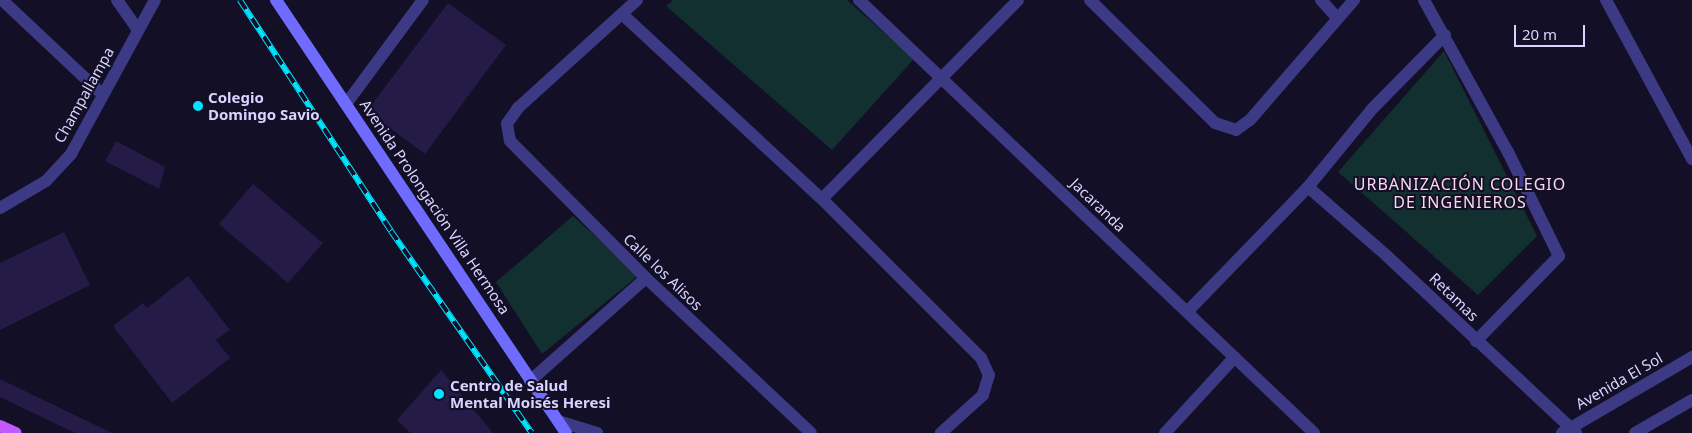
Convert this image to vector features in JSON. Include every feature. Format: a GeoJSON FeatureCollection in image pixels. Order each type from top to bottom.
{"type":"FeatureCollection","features":[{"type":"Feature","properties":{"kind":"main road","name":"Avenida Prolongación Villa Hermosa"},"geometry":{"type":"LineString","coordinates":[[276,0],[566,433]]}},
{"type":"Feature","properties":{"kind":"main road"},"geometry":{"type":"LineString","coordinates":[[0,426],[16,433]]}},
{"type":"Feature","properties":{"kind":"street"},"geometry":{"type":"LineString","coordinates":[[2,0],[102,94]]}},
{"type":"Feature","properties":{"kind":"street"},"geometry":{"type":"LineString","coordinates":[[117,0],[138,30]]}},
{"type":"Feature","properties":{"kind":"street","name":"Champallampa"},"geometry":{"type":"LineString","coordinates":[[0,208],[46,181],[71,154],[102,94],[155,0]]}},
{"type":"Feature","properties":{"kind":"street"},"geometry":{"type":"LineString","coordinates":[[346,104],[424,0]]}},
{"type":"Feature","properties":{"kind":"street"},"geometry":{"type":"LineString","coordinates":[[638,0],[622,14],[822,199],[981,358],[989,375],[983,395],[941,433]]}},
{"type":"Feature","properties":{"kind":"street","name":"Jacaranda"},"geometry":{"type":"LineString","coordinates":[[859,0],[1314,433]]}},
{"type":"Feature","properties":{"kind":"street"},"geometry":{"type":"LineString","coordinates":[[822,199],[1018,0]]}},
{"type":"Feature","properties":{"kind":"street"},"geometry":{"type":"LineString","coordinates":[[1090,0],[1215,123],[1236,130],[1250,120],[1354,0]]}},
{"type":"Feature","properties":{"kind":"street"},"geometry":{"type":"LineString","coordinates":[[1321,0],[1338,18]]}},
{"type":"Feature","properties":{"kind":"street"},"geometry":{"type":"LineString","coordinates":[[1424,0],[1508,152],[1558,256],[1476,341]]}},
{"type":"Feature","properties":{"kind":"street"},"geometry":{"type":"LineString","coordinates":[[1606,0],[1691,153]]}},
{"type":"Feature","properties":{"kind":"street","name":"Calle los Alisos"},"geometry":{"type":"LineString","coordinates":[[622,14],[518,108],[507,124],[510,141],[646,278],[811,433]]}},
{"type":"Feature","properties":{"kind":"street"},"geometry":{"type":"LineString","coordinates":[[1187,312],[1308,187],[1372,109],[1445,35]]}},
{"type":"Feature","properties":{"kind":"street","name":"Retamas"},"geometry":{"type":"LineString","coordinates":[[1308,187],[1387,256],[1569,431]]}},
{"type":"Feature","properties":{"kind":"street"},"geometry":{"type":"LineString","coordinates":[[530,380],[646,278]]}},
{"type":"Feature","properties":{"kind":"street"},"geometry":{"type":"LineString","coordinates":[[1165,433],[1234,357]]}},
{"type":"Feature","properties":{"kind":"street","name":"Avenida El Sol"},"geometry":{"type":"LineString","coordinates":[[1569,431],[1692,357]]}},
{"type":"Feature","properties":{"kind":"street"},"geometry":{"type":"LineString","coordinates":[[1635,433],[1692,400]]}},
{"type":"Feature","properties":{"kind":"street"},"geometry":{"type":"LineString","coordinates":[[558,422],[597,433]]}},
{"type":"Feature","properties":{"kind":"green space"},"geometry":{"type":"Polygon","coordinates":[[[673,0],[847,0],[914,59],[832,150],[666,6],[673,0]]]}},
{"type":"Feature","properties":{"kind":"green space"},"geometry":{"type":"Polygon","coordinates":[[[1444,51],[1537,236],[1478,295],[1338,172],[1444,51]]]}},
{"type":"Feature","properties":{"kind":"green space"},"geometry":{"type":"Polygon","coordinates":[[[573,216],[639,275],[542,354],[496,282],[573,216]]]}},
{"type":"Feature","properties":{"kind":"building"},"geometry":{"type":"Polygon","coordinates":[[[448,3],[506,45],[425,154],[367,111],[448,3]]]}},
{"type":"Feature","properties":{"kind":"building"},"geometry":{"type":"Polygon","coordinates":[[[116,141],[165,167],[159,189],[105,161],[116,141]]]}},
{"type":"Feature","properties":{"kind":"building"},"geometry":{"type":"Polygon","coordinates":[[[253,184],[323,243],[288,283],[219,224],[253,184]]]}},
{"type":"Feature","properties":{"kind":"building"},"geometry":{"type":"Polygon","coordinates":[[[64,232],[90,285],[0,330],[0,263],[64,232]]]}},
{"type":"Feature","properties":{"kind":"building"},"geometry":{"type":"Polygon","coordinates":[[[188,276],[230,330],[216,340],[230,358],[172,403],[113,326],[143,303],[147,308],[188,276]]]}},
{"type":"Feature","properties":{"kind":"building","name":"Centro de Salud Mental Moisés Heresi"},"geometry":{"type":"Polygon","coordinates":[[[441,370],[493,433],[410,433],[397,420],[441,370]]]}},
{"type":"Feature","properties":{"kind":"building"},"geometry":{"type":"Polygon","coordinates":[[[0,379],[112,433],[75,433],[0,397],[0,379]]]}},
{"type":"Feature","properties":{"kind":"railway"},"geometry":{"type":"LineString","coordinates":[[240,0],[391,231],[532,433]]}},
{"type":"Feature","properties":{"kind":"place","name":"Colegio Domingo Savio"},"geometry":{"type":"Point","coordinates":[198,106]}},
{"type":"Feature","properties":{"kind":"place","name":"Centro de Salud Mental Moisés Heresi"},"geometry":{"type":"Point","coordinates":[439,394]}},
{"type":"Feature","properties":{"kind":"district","name":"URBANIZACIÓN COLEGIO DE INGENIEROS"},"geometry":{"type":"Point","coordinates":[1460,193]}}]}
